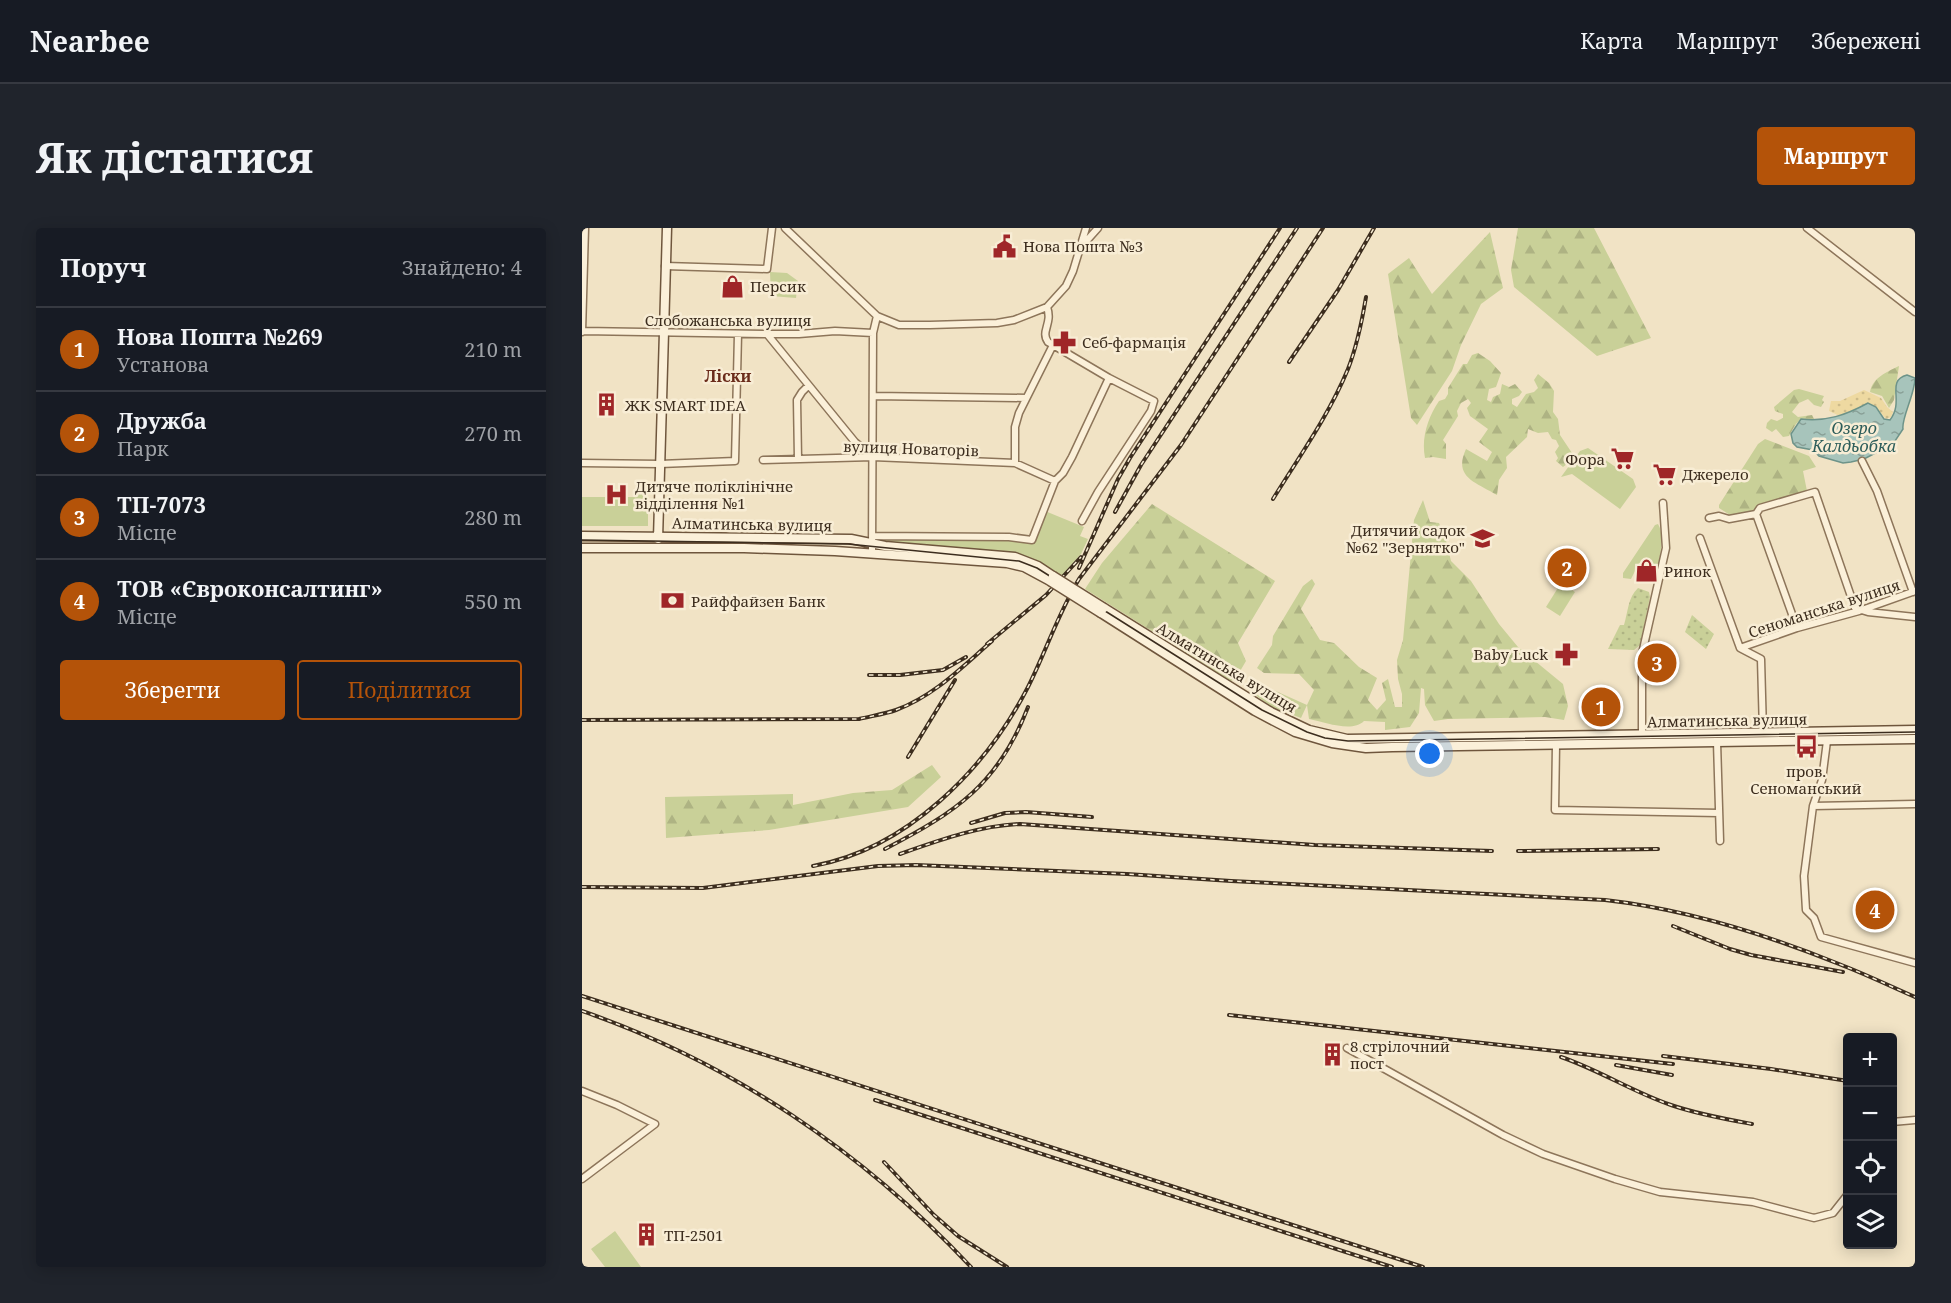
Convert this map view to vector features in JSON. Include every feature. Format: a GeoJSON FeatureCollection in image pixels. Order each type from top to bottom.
{"type":"FeatureCollection","features":[{"type":"Feature","properties":{"kind":"street"},"geometry":{"type":"LineString","coordinates":[[582,331],[585,228]]}},
{"type":"Feature","properties":{"kind":"street"},"geometry":{"type":"LineString","coordinates":[[658,547],[667,228]]}},
{"type":"Feature","properties":{"kind":"street"},"geometry":{"type":"LineString","coordinates":[[665,266],[766,269],[771,228]]}},
{"type":"Feature","properties":{"kind":"street"},"geometry":{"type":"LineString","coordinates":[[785,228],[877,316],[899,325],[997,323],[1014,320],[1047,307],[1066,286],[1086,228]]}},
{"type":"Feature","properties":{"kind":"street"},"geometry":{"type":"LineString","coordinates":[[1079,250],[1098,228]]}},
{"type":"Feature","properties":{"kind":"street"},"geometry":{"type":"LineString","coordinates":[[1807,228],[1915,312]]}},
{"type":"Feature","properties":{"kind":"street"},"geometry":{"type":"LineString","coordinates":[[1047,307],[1050,321],[1045,338],[1109,378],[1151,398],[1154,405],[1098,492],[1083,520]]}},
{"type":"Feature","properties":{"kind":"street"},"geometry":{"type":"LineString","coordinates":[[872,553],[873,333],[877,316]]}},
{"type":"Feature","properties":{"kind":"street","name":"Слобожанська вулиця"},"geometry":{"type":"LineString","coordinates":[[582,331],[738,334],[799,334],[835,331],[873,333]]}},
{"type":"Feature","properties":{"kind":"street"},"geometry":{"type":"LineString","coordinates":[[582,463],[660,464],[735,461],[738,334]]}},
{"type":"Feature","properties":{"kind":"street"},"geometry":{"type":"LineString","coordinates":[[767,334],[855,442],[873,457]]}},
{"type":"Feature","properties":{"kind":"street"},"geometry":{"type":"LineString","coordinates":[[1015,463],[1015,427],[1026,398],[1053,345]]}},
{"type":"Feature","properties":{"kind":"street"},"geometry":{"type":"LineString","coordinates":[[1055,481],[1063,473],[1072,457],[1109,378]]}},
{"type":"Feature","properties":{"kind":"street"},"geometry":{"type":"LineString","coordinates":[[798,459],[797,400],[808,386]]}},
{"type":"Feature","properties":{"kind":"street"},"geometry":{"type":"LineString","coordinates":[[873,396],[1026,398]]}},
{"type":"Feature","properties":{"kind":"street","name":"вулиця Новаторів"},"geometry":{"type":"LineString","coordinates":[[763,460],[873,457],[1015,463],[1055,481]]}},
{"type":"Feature","properties":{"kind":"street"},"geometry":{"type":"LineString","coordinates":[[1862,461],[1877,490],[1914,592]]}},
{"type":"Feature","properties":{"kind":"street","name":"Алматинська вулиця"},"geometry":{"type":"LineString","coordinates":[[582,536],[872,540],[1009,537],[1032,540],[1055,481]]}},
{"type":"Feature","properties":{"kind":"street"},"geometry":{"type":"LineString","coordinates":[[1709,518],[1719,516],[1729,519],[1755,514],[1760,508],[1815,492],[1855,608],[1859,611],[1915,616]]}},
{"type":"Feature","properties":{"kind":"street"},"geometry":{"type":"LineString","coordinates":[[1642,735],[1642,654],[1666,548],[1663,503]]}},
{"type":"Feature","properties":{"kind":"street"},"geometry":{"type":"LineString","coordinates":[[1755,514],[1797,628]]}},
{"type":"Feature","properties":{"kind":"street"},"geometry":{"type":"LineString","coordinates":[[1700,538],[1740,648],[1761,659],[1763,732]]}},
{"type":"Feature","properties":{"kind":"street","name":"Алматинська вулиця"},"geometry":{"type":"LineString","coordinates":[[872,540],[1015,557],[1038,566],[1052,578],[1254,711],[1295,732],[1322,741],[1366,747],[1915,739]]}},
{"type":"Feature","properties":{"kind":"street","name":"Алматинська вулиця"},"geometry":{"type":"LineString","coordinates":[[582,548],[744,548],[872,553],[1007,563],[1052,578]]}},
{"type":"Feature","properties":{"kind":"street","name":"Сеноманська вулиця"},"geometry":{"type":"LineString","coordinates":[[1740,648],[1914,592]]}},
{"type":"Feature","properties":{"kind":"street","name":"Алматинська вулиця"},"geometry":{"type":"LineString","coordinates":[[1102,610],[1259,706],[1290,722],[1352,740],[1915,730]]}},
{"type":"Feature","properties":{"kind":"street"},"geometry":{"type":"LineString","coordinates":[[1827,741],[1822,780],[1809,827],[1804,881],[1806,910],[1814,918],[1819,935],[1823,939],[1915,963]]}},
{"type":"Feature","properties":{"kind":"street"},"geometry":{"type":"LineString","coordinates":[[1717,742],[1720,841]]}},
{"type":"Feature","properties":{"kind":"street"},"geometry":{"type":"LineString","coordinates":[[1556,745],[1555,810],[1719,813]]}},
{"type":"Feature","properties":{"kind":"street"},"geometry":{"type":"LineString","coordinates":[[1814,806],[1915,804]]}},
{"type":"Feature","properties":{"kind":"street"},"geometry":{"type":"LineString","coordinates":[[1347,1048],[1543,1154],[1615,1179],[1660,1192],[1752,1202],[1814,1218],[1833,1213],[1847,1195]]}},
{"type":"Feature","properties":{"kind":"street"},"geometry":{"type":"LineString","coordinates":[[582,1091],[655,1124],[582,1179]]}},
{"type":"Feature","properties":{"kind":"street"},"geometry":{"type":"LineString","coordinates":[[1897,1122],[1915,1120]]}},
{"type":"Feature","properties":{"kind":"green space"},"geometry":{"type":"Polygon","coordinates":[[[1518,228],[1594,228],[1651,338],[1597,356],[1514,287],[1511,270],[1518,228]]]}},
{"type":"Feature","properties":{"kind":"green space"},"geometry":{"type":"Polygon","coordinates":[[[1490,232],[1503,288],[1481,304],[1461,345],[1452,371],[1417,425],[1411,418],[1388,274],[1409,258],[1432,294],[1490,232]]]}},
{"type":"Feature","properties":{"kind":"green space"},"geometry":{"type":"Polygon","coordinates":[[[770,272],[787,273],[798,281],[796,298],[771,296],[770,272]]]}},
{"type":"Feature","properties":{"kind":"green space"},"geometry":{"type":"Polygon","coordinates":[[[1478,353],[1490,361],[1501,373],[1496,387],[1489,389],[1487,400],[1491,402],[1493,397],[1500,394],[1502,384],[1509,387],[1515,384],[1522,392],[1512,399],[1512,404],[1517,407],[1526,394],[1538,388],[1534,380],[1538,374],[1549,383],[1554,391],[1553,412],[1558,419],[1560,435],[1572,453],[1563,467],[1556,461],[1558,458],[1555,452],[1559,446],[1556,440],[1552,439],[1548,432],[1538,433],[1528,429],[1527,437],[1506,457],[1507,468],[1499,480],[1497,495],[1468,478],[1462,466],[1466,449],[1487,461],[1492,452],[1479,442],[1488,429],[1470,416],[1467,408],[1471,403],[1468,399],[1461,403],[1457,411],[1458,416],[1443,440],[1446,444],[1446,459],[1425,458],[1426,428],[1432,414],[1439,401],[1445,399],[1448,388],[1463,364],[1467,364],[1472,355],[1478,353]]]}},
{"type":"Feature","properties":{"kind":"green space"},"geometry":{"type":"Polygon","coordinates":[[[1899,366],[1894,400],[1889,408],[1882,396],[1870,392],[1877,379],[1899,366]]]}},
{"type":"Feature","properties":{"kind":"green space"},"geometry":{"type":"Polygon","coordinates":[[[1799,389],[1824,396],[1821,407],[1814,405],[1808,399],[1799,403],[1792,412],[1798,417],[1812,415],[1814,419],[1798,422],[1789,436],[1783,437],[1776,429],[1772,432],[1766,428],[1771,419],[1777,421],[1783,418],[1783,414],[1775,411],[1774,407],[1794,390],[1799,389]]]}},
{"type":"Feature","properties":{"kind":"green space"},"geometry":{"type":"Polygon","coordinates":[[[1765,439],[1809,456],[1816,467],[1803,471],[1807,491],[1764,503],[1756,510],[1730,515],[1719,508],[1719,505],[1758,444],[1765,439]]]}},
{"type":"Feature","properties":{"kind":"green space"},"geometry":{"type":"Polygon","coordinates":[[[1588,448],[1633,479],[1636,487],[1620,509],[1572,474],[1561,477],[1580,451],[1588,448]]]}},
{"type":"Feature","properties":{"kind":"green space"},"geometry":{"type":"Polygon","coordinates":[[[637,486],[648,486],[648,526],[582,526],[582,497],[637,497],[637,486]]]}},
{"type":"Feature","properties":{"kind":"green space"},"geometry":{"type":"Polygon","coordinates":[[[1423,500],[1430,522],[1439,523],[1451,561],[1471,581],[1499,624],[1518,647],[1563,684],[1568,706],[1564,720],[1545,717],[1434,721],[1425,705],[1424,689],[1421,688],[1419,713],[1410,727],[1385,730],[1385,722],[1364,721],[1353,726],[1338,726],[1309,719],[1307,705],[1314,690],[1299,674],[1264,673],[1257,668],[1272,645],[1273,636],[1303,586],[1312,579],[1315,584],[1301,609],[1320,640],[1334,643],[1359,667],[1377,678],[1368,700],[1377,710],[1386,700],[1382,683],[1388,679],[1395,707],[1402,707],[1397,660],[1403,640],[1414,520],[1423,500]]]}},
{"type":"Feature","properties":{"kind":"green space"},"geometry":{"type":"Polygon","coordinates":[[[1152,504],[1275,581],[1238,643],[1246,661],[1236,678],[1231,681],[1085,589],[1102,563],[1152,504]]]}},
{"type":"Feature","properties":{"kind":"green space"},"geometry":{"type":"Polygon","coordinates":[[[1045,511],[1084,527],[1080,536],[1088,539],[1081,554],[1060,578],[879,539],[1013,540],[1032,544],[1036,540],[1045,511]]]}},
{"type":"Feature","properties":{"kind":"green space"},"geometry":{"type":"Polygon","coordinates":[[[1658,524],[1662,539],[1658,567],[1639,563],[1631,579],[1623,578],[1623,573],[1655,525],[1658,524]]]}},
{"type":"Feature","properties":{"kind":"green space"},"geometry":{"type":"Polygon","coordinates":[[[1565,553],[1582,564],[1569,583],[1552,572],[1565,553]]]}},
{"type":"Feature","properties":{"kind":"green space"},"geometry":{"type":"Polygon","coordinates":[[[1561,583],[1575,592],[1560,616],[1546,607],[1561,583]]]}},
{"type":"Feature","properties":{"kind":"green space"},"geometry":{"type":"Polygon","coordinates":[[[1638,588],[1649,592],[1650,597],[1640,645],[1634,650],[1608,649],[1620,625],[1624,625],[1630,600],[1638,588]]]}},
{"type":"Feature","properties":{"kind":"green space"},"geometry":{"type":"Polygon","coordinates":[[[1692,615],[1714,634],[1706,649],[1685,632],[1692,615]]]}},
{"type":"Feature","properties":{"kind":"green space"},"geometry":{"type":"Polygon","coordinates":[[[1260,684],[1307,705],[1301,718],[1272,707],[1254,694],[1260,684]]]}},
{"type":"Feature","properties":{"kind":"green space"},"geometry":{"type":"Polygon","coordinates":[[[932,765],[941,777],[908,807],[769,830],[666,838],[665,797],[793,794],[793,805],[853,793],[892,790],[932,765]]]}},
{"type":"Feature","properties":{"kind":"green space"},"geometry":{"type":"Polygon","coordinates":[[[615,1231],[641,1267],[605,1267],[591,1249],[615,1231]]]}},
{"type":"Feature","properties":{"kind":"sand"},"geometry":{"type":"Polygon","coordinates":[[[1864,390],[1881,398],[1893,412],[1891,417],[1886,419],[1876,407],[1868,403],[1842,417],[1829,411],[1831,401],[1840,401],[1864,390]]]}},
{"type":"Feature","properties":{"kind":"water","name":"Озеро Калдьобка"},"geometry":{"type":"Polygon","coordinates":[[[1907,375],[1915,378],[1913,391],[1903,429],[1893,444],[1864,459],[1843,463],[1819,456],[1813,450],[1797,447],[1793,443],[1791,434],[1801,419],[1836,417],[1868,403],[1876,407],[1884,419],[1890,420],[1896,406],[1897,382],[1907,375]]]}},
{"type":"Feature","properties":{"kind":"tram line"},"geometry":{"type":"LineString","coordinates":[[582,540],[848,544],[1019,561],[1037,568],[1262,710],[1307,732],[1325,738],[1348,741],[1915,732]]}},
{"type":"Feature","properties":{"kind":"railway"},"geometry":{"type":"LineString","coordinates":[[1079,568],[1118,479],[1130,458],[1280,228]]}},
{"type":"Feature","properties":{"kind":"railway"},"geometry":{"type":"LineString","coordinates":[[1115,512],[1141,465],[1297,228]]}},
{"type":"Feature","properties":{"kind":"railway"},"geometry":{"type":"LineString","coordinates":[[813,866],[848,857],[911,824],[940,801],[990,747],[1011,718],[1028,687],[1079,579],[1181,445],[1323,228]]}},
{"type":"Feature","properties":{"kind":"railway"},"geometry":{"type":"LineString","coordinates":[[1289,362],[1338,290],[1374,228]]}},
{"type":"Feature","properties":{"kind":"railway"},"geometry":{"type":"LineString","coordinates":[[1273,499],[1332,403],[1348,369],[1366,297]]}},
{"type":"Feature","properties":{"kind":"railway"},"geometry":{"type":"LineString","coordinates":[[987,644],[1046,595],[1081,557]]}},
{"type":"Feature","properties":{"kind":"railway"},"geometry":{"type":"LineString","coordinates":[[582,720],[859,719],[896,710],[923,697],[947,680],[992,641]]}},
{"type":"Feature","properties":{"kind":"railway"},"geometry":{"type":"LineString","coordinates":[[869,675],[900,675],[943,670],[966,657]]}},
{"type":"Feature","properties":{"kind":"railway"},"geometry":{"type":"LineString","coordinates":[[908,757],[955,680]]}},
{"type":"Feature","properties":{"kind":"railway"},"geometry":{"type":"LineString","coordinates":[[885,849],[933,822],[972,793],[1003,757],[1028,707]]}},
{"type":"Feature","properties":{"kind":"railway"},"geometry":{"type":"LineString","coordinates":[[971,823],[1005,813],[1026,812],[1092,817]]}},
{"type":"Feature","properties":{"kind":"railway"},"geometry":{"type":"LineString","coordinates":[[900,854],[974,831],[1020,824],[1315,845],[1492,851]]}},
{"type":"Feature","properties":{"kind":"railway"},"geometry":{"type":"LineString","coordinates":[[1518,851],[1658,849]]}},
{"type":"Feature","properties":{"kind":"railway"},"geometry":{"type":"LineString","coordinates":[[582,887],[703,888],[878,866],[916,865],[1605,900],[1695,916],[1754,933],[1849,968],[1915,997]]}},
{"type":"Feature","properties":{"kind":"railway"},"geometry":{"type":"LineString","coordinates":[[1673,926],[1751,955],[1843,972]]}},
{"type":"Feature","properties":{"kind":"railway"},"geometry":{"type":"LineString","coordinates":[[582,996],[1423,1267]]}},
{"type":"Feature","properties":{"kind":"railway"},"geometry":{"type":"LineString","coordinates":[[582,1011],[637,1032],[691,1057],[792,1115],[886,1186],[971,1267]]}},
{"type":"Feature","properties":{"kind":"railway"},"geometry":{"type":"LineString","coordinates":[[1229,1015],[1673,1064]]}},
{"type":"Feature","properties":{"kind":"railway"},"geometry":{"type":"LineString","coordinates":[[1663,1056],[1843,1080]]}},
{"type":"Feature","properties":{"kind":"railway"},"geometry":{"type":"LineString","coordinates":[[1561,1057],[1671,1105],[1701,1114],[1752,1124]]}},
{"type":"Feature","properties":{"kind":"railway"},"geometry":{"type":"LineString","coordinates":[[1616,1065],[1672,1075]]}},
{"type":"Feature","properties":{"kind":"railway"},"geometry":{"type":"LineString","coordinates":[[875,1100],[1392,1267]]}},
{"type":"Feature","properties":{"kind":"railway"},"geometry":{"type":"LineString","coordinates":[[884,1162],[934,1215],[958,1236],[1007,1267]]}},
{"type":"Feature","properties":{"kind":"place","name":"Нова Пошта №3"},"geometry":{"type":"Point","coordinates":[1005,246]}},
{"type":"Feature","properties":{"kind":"place","name":"Персик"},"geometry":{"type":"Point","coordinates":[732,286]}},
{"type":"Feature","properties":{"kind":"place","name":"Себ-фармація"},"geometry":{"type":"Point","coordinates":[1064,342]}},
{"type":"Feature","properties":{"kind":"place","name":"ЖК SMART IDEA"},"geometry":{"type":"Point","coordinates":[607,405]}},
{"type":"Feature","properties":{"kind":"place","name":"Фора"},"geometry":{"type":"Point","coordinates":[1623,459]}},
{"type":"Feature","properties":{"kind":"place","name":"Джерело"},"geometry":{"type":"Point","coordinates":[1664,474]}},
{"type":"Feature","properties":{"kind":"place","name":"Дитяче поліклінічне відділення №1"},"geometry":{"type":"Point","coordinates":[617,495]}},
{"type":"Feature","properties":{"kind":"place","name":"Дитячий садок №62 \"Зернятко\""},"geometry":{"type":"Point","coordinates":[1483,539]}},
{"type":"Feature","properties":{"kind":"place","name":"Дружба"},"geometry":{"type":"Point","coordinates":[1567,568]}},
{"type":"Feature","properties":{"kind":"place","name":"Ринок"},"geometry":{"type":"Point","coordinates":[1646,571]}},
{"type":"Feature","properties":{"kind":"place","name":"Райффайзен Банк"},"geometry":{"type":"Point","coordinates":[673,601]}},
{"type":"Feature","properties":{"kind":"place","name":"Baby Luck"},"geometry":{"type":"Point","coordinates":[1566,654]}},
{"type":"Feature","properties":{"kind":"place","name":"ТП-7073"},"geometry":{"type":"Point","coordinates":[1657,663]}},
{"type":"Feature","properties":{"kind":"place","name":"Нова Пошта №269"},"geometry":{"type":"Point","coordinates":[1601,707]}},
{"type":"Feature","properties":{"kind":"place","name":"пров. Сеноманський"},"geometry":{"type":"Point","coordinates":[1806,747]}},
{"type":"Feature","properties":{"kind":"place","name":"ТОВ «Євроконсалтинг»"},"geometry":{"type":"Point","coordinates":[1875,910]}},
{"type":"Feature","properties":{"kind":"place","name":"8 стрілочний пост"},"geometry":{"type":"Point","coordinates":[1332,1055]}},
{"type":"Feature","properties":{"kind":"place","name":"ТП-2501"},"geometry":{"type":"Point","coordinates":[646,1235]}},
{"type":"Feature","properties":{"kind":"district","name":"Ліски"},"geometry":{"type":"Point","coordinates":[728,376]}}]}
